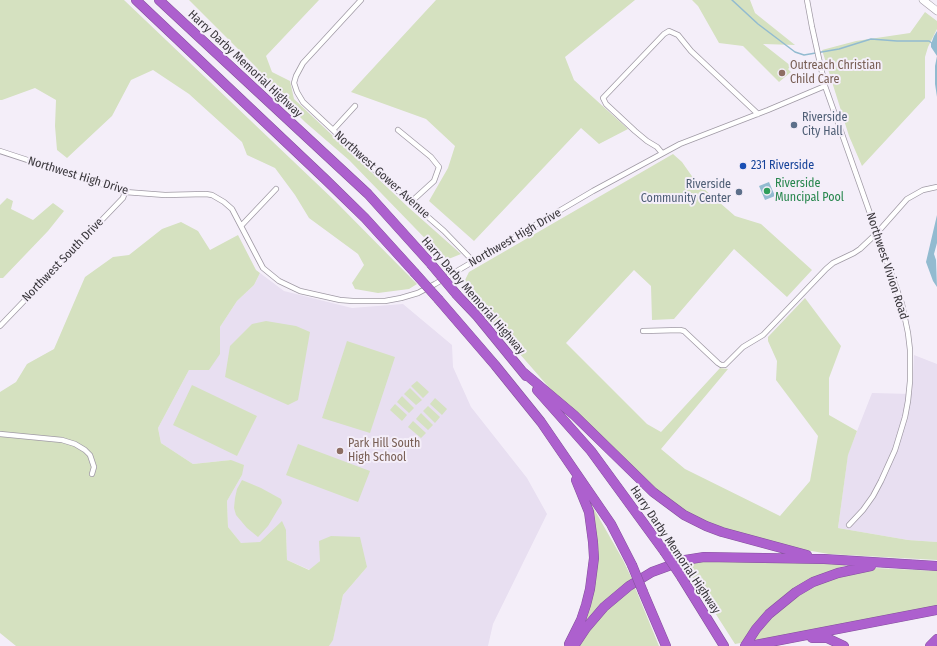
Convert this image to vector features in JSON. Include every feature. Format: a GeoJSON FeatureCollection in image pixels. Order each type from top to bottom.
{"type":"FeatureCollection","features":[{"type":"Feature","properties":{"kind":"highway"},"geometry":{"type":"LineString","coordinates":[[136,0],[365,218],[439,300],[541,422],[611,524],[632,565],[666,646]]}},
{"type":"Feature","properties":{"kind":"highway","name":"Harry Darby Memorial Highway"},"geometry":{"type":"LineString","coordinates":[[159,0],[368,194],[477,316],[522,372],[591,451],[664,551],[724,646]]}},
{"type":"Feature","properties":{"kind":"highway"},"geometry":{"type":"LineString","coordinates":[[522,372],[574,415],[653,492],[684,515],[722,532],[824,559]]}},
{"type":"Feature","properties":{"kind":"highway"},"geometry":{"type":"LineString","coordinates":[[567,458],[589,512],[594,558],[590,590],[586,605],[581,620],[568,646]]}},
{"type":"Feature","properties":{"kind":"highway"},"geometry":{"type":"LineString","coordinates":[[574,646],[586,628],[604,607],[628,586],[652,572],[678,563],[704,557],[824,559],[937,566]]}},
{"type":"Feature","properties":{"kind":"highway"},"geometry":{"type":"LineString","coordinates":[[745,646],[756,629],[769,614],[796,592],[813,582],[849,570],[891,564]]}},
{"type":"Feature","properties":{"kind":"highway"},"geometry":{"type":"LineString","coordinates":[[750,646],[937,610]]}},
{"type":"Feature","properties":{"kind":"highway"},"geometry":{"type":"LineString","coordinates":[[791,638],[827,638],[844,646]]}},
{"type":"Feature","properties":{"kind":"highway"},"geometry":{"type":"LineString","coordinates":[[930,646],[937,639]]}},
{"type":"Feature","properties":{"kind":"main road"},"geometry":{"type":"LineString","coordinates":[[923,0],[935,9]]}},
{"type":"Feature","properties":{"kind":"street","name":"Northwest Gower Avenue"},"geometry":{"type":"LineString","coordinates":[[361,0],[308,56],[296,76],[295,86],[300,98],[382,176],[444,231],[474,262]]}},
{"type":"Feature","properties":{"kind":"street","name":"Northwest Vivion Road"},"geometry":{"type":"LineString","coordinates":[[808,0],[825,86],[902,304],[910,350],[910,384],[905,418],[895,450],[889,466],[873,496],[864,510],[849,525]]}},
{"type":"Feature","properties":{"kind":"street"},"geometry":{"type":"LineString","coordinates":[[662,153],[658,147],[647,141],[606,104],[603,98],[664,34],[673,32],[678,35],[691,51],[758,114]]}},
{"type":"Feature","properties":{"kind":"street","name":"Northwest High Drive"},"geometry":{"type":"LineString","coordinates":[[0,151],[124,192],[165,195],[212,195],[227,204],[232,209],[263,268],[271,276],[292,289],[340,300],[368,302],[386,301],[418,293],[435,284],[593,191],[680,144],[825,86]]}},
{"type":"Feature","properties":{"kind":"street"},"geometry":{"type":"LineString","coordinates":[[333,130],[355,106]]}},
{"type":"Feature","properties":{"kind":"street"},"geometry":{"type":"LineString","coordinates":[[398,130],[431,157],[439,167],[434,181],[411,202]]}},
{"type":"Feature","properties":{"kind":"street"},"geometry":{"type":"LineString","coordinates":[[643,331],[684,331],[721,365],[728,363],[743,347],[763,335],[826,269],[833,263],[854,253],[877,233],[904,202],[923,190],[937,187]]}},
{"type":"Feature","properties":{"kind":"street"},"geometry":{"type":"LineString","coordinates":[[241,226],[276,189]]}},
{"type":"Feature","properties":{"kind":"street","name":"Northwest South Drive"},"geometry":{"type":"LineString","coordinates":[[0,326],[123,198],[124,192]]}},
{"type":"Feature","properties":{"kind":"street"},"geometry":{"type":"LineString","coordinates":[[0,434],[55,439],[75,444],[90,455],[94,467],[92,474]]}},
{"type":"Feature","properties":{"kind":"shaded area","name":"Park Hill South High School"},"geometry":{"type":"Polygon","coordinates":[[[260,273],[284,291],[352,308],[403,304],[452,345],[453,367],[471,407],[527,478],[547,514],[493,624],[488,646],[329,646],[333,639],[343,595],[367,567],[320,561],[310,570],[287,560],[286,530],[260,543],[241,543],[228,527],[227,501],[242,475],[231,460],[193,464],[161,443],[158,428],[189,370],[220,354],[220,327],[237,301],[254,285],[260,273]]]}},
{"type":"Feature","properties":{"kind":"shaded area"},"geometry":{"type":"Polygon","coordinates":[[[914,355],[937,364],[937,542],[908,540],[838,528],[848,454],[872,393],[912,394],[914,355]]]}},
{"type":"Feature","properties":{"kind":"green space"},"geometry":{"type":"Polygon","coordinates":[[[0,0],[124,0],[335,201],[417,284],[409,289],[378,293],[355,289],[352,283],[364,265],[358,254],[309,218],[295,195],[275,168],[247,155],[242,142],[189,94],[153,70],[131,80],[112,116],[67,158],[57,150],[55,126],[56,100],[35,88],[0,100],[0,0]]]}},
{"type":"Feature","properties":{"kind":"green space"},"geometry":{"type":"Polygon","coordinates":[[[189,0],[319,0],[266,56],[272,72],[290,81],[294,99],[408,207],[461,254],[446,260],[349,160],[305,122],[272,89],[256,67],[189,0]]]}},
{"type":"Feature","properties":{"kind":"green space"},"geometry":{"type":"Polygon","coordinates":[[[436,0],[635,0],[565,57],[574,80],[628,129],[599,144],[581,128],[474,241],[429,201],[448,168],[455,146],[426,119],[351,92],[436,0]]]}},
{"type":"Feature","properties":{"kind":"green space"},"geometry":{"type":"Polygon","coordinates":[[[692,0],[750,0],[755,13],[795,45],[763,44],[791,66],[788,69],[791,72],[779,82],[743,46],[719,43],[698,6],[692,0]]]}},
{"type":"Feature","properties":{"kind":"green space"},"geometry":{"type":"Polygon","coordinates":[[[925,12],[937,21],[937,29],[925,57],[925,98],[862,166],[849,136],[822,50],[856,41],[910,33],[925,12]]]}},
{"type":"Feature","properties":{"kind":"green space"},"geometry":{"type":"Polygon","coordinates":[[[673,154],[682,162],[696,182],[735,216],[761,224],[812,270],[787,297],[734,249],[674,319],[652,320],[651,286],[634,270],[566,343],[647,424],[661,432],[720,368],[728,369],[661,449],[685,469],[780,516],[810,481],[818,436],[776,380],[777,361],[768,341],[768,337],[805,298],[841,346],[829,378],[829,415],[857,431],[848,455],[838,528],[908,540],[937,542],[937,560],[829,554],[788,547],[731,533],[673,506],[560,400],[463,289],[462,286],[469,272],[673,154]]]}},
{"type":"Feature","properties":{"kind":"green space"},"geometry":{"type":"Polygon","coordinates":[[[7,198],[13,201],[11,209],[33,220],[53,203],[64,211],[48,231],[3,278],[0,278],[0,205],[7,198]]]}},
{"type":"Feature","properties":{"kind":"green space"},"geometry":{"type":"Polygon","coordinates":[[[181,222],[198,231],[210,250],[238,235],[256,270],[260,273],[254,285],[237,301],[220,327],[220,354],[209,370],[189,370],[158,428],[161,443],[193,464],[231,460],[244,465],[242,475],[227,501],[228,527],[241,543],[260,542],[282,521],[286,530],[287,560],[309,570],[320,561],[319,541],[331,536],[360,537],[367,567],[343,595],[333,640],[329,646],[16,646],[0,633],[0,392],[16,382],[27,364],[54,349],[85,277],[113,257],[129,255],[162,229],[181,222]]]}},
{"type":"Feature","properties":{"kind":"green space"},"geometry":{"type":"Polygon","coordinates":[[[266,321],[296,326],[310,332],[298,400],[288,405],[225,377],[230,346],[252,324],[266,321]]]}},
{"type":"Feature","properties":{"kind":"green space"},"geometry":{"type":"Polygon","coordinates":[[[347,341],[395,357],[370,433],[322,418],[347,341]]]}},
{"type":"Feature","properties":{"kind":"green space"},"geometry":{"type":"Polygon","coordinates":[[[417,381],[429,392],[423,398],[411,386],[417,381]]]}},
{"type":"Feature","properties":{"kind":"green space"},"geometry":{"type":"Polygon","coordinates":[[[192,385],[257,416],[237,456],[173,425],[192,385]]]}},
{"type":"Feature","properties":{"kind":"green space"},"geometry":{"type":"Polygon","coordinates":[[[410,388],[422,400],[416,405],[404,394],[410,388]]]}},
{"type":"Feature","properties":{"kind":"green space"},"geometry":{"type":"Polygon","coordinates":[[[402,396],[414,408],[409,413],[397,402],[402,396]]]}},
{"type":"Feature","properties":{"kind":"green space"},"geometry":{"type":"Polygon","coordinates":[[[435,398],[447,409],[442,415],[430,404],[435,398]]]}},
{"type":"Feature","properties":{"kind":"green space"},"geometry":{"type":"Polygon","coordinates":[[[395,404],[407,415],[402,421],[390,410],[395,404]]]}},
{"type":"Feature","properties":{"kind":"green space"},"geometry":{"type":"Polygon","coordinates":[[[428,406],[440,417],[435,423],[423,411],[428,406]]]}},
{"type":"Feature","properties":{"kind":"green space"},"geometry":{"type":"Polygon","coordinates":[[[421,413],[433,425],[428,430],[416,419],[421,413]]]}},
{"type":"Feature","properties":{"kind":"green space"},"geometry":{"type":"Polygon","coordinates":[[[413,421],[426,433],[421,438],[408,427],[413,421]]]}},
{"type":"Feature","properties":{"kind":"green space"},"geometry":{"type":"Polygon","coordinates":[[[298,444],[370,471],[358,502],[286,475],[298,444]]]}},
{"type":"Feature","properties":{"kind":"green space"},"geometry":{"type":"Polygon","coordinates":[[[242,480],[281,499],[282,503],[268,526],[258,537],[247,528],[236,515],[234,508],[237,489],[242,480]]]}},
{"type":"Feature","properties":{"kind":"green space"},"geometry":{"type":"Polygon","coordinates":[[[590,502],[632,579],[609,597],[585,625],[580,626],[593,589],[590,502]]]}},
{"type":"Feature","properties":{"kind":"green space"},"geometry":{"type":"Polygon","coordinates":[[[696,560],[847,565],[827,572],[803,584],[759,629],[785,603],[825,579],[875,568],[937,571],[937,607],[735,644],[683,563],[696,560]]]}},
{"type":"Feature","properties":{"kind":"green space"},"geometry":{"type":"Polygon","coordinates":[[[634,585],[659,646],[577,646],[599,616],[634,585]]]}},
{"type":"Feature","properties":{"kind":"water"},"geometry":{"type":"Polygon","coordinates":[[[937,31],[937,56],[931,47],[931,44],[937,31]]]}},
{"type":"Feature","properties":{"kind":"water"},"geometry":{"type":"Polygon","coordinates":[[[937,56],[937,97],[935,66],[937,56]]]}},
{"type":"Feature","properties":{"kind":"water","name":"Riverside Muncipal Pool"},"geometry":{"type":"Polygon","coordinates":[[[769,182],[775,196],[765,200],[759,186],[769,182]]]}},
{"type":"Feature","properties":{"kind":"water"},"geometry":{"type":"Polygon","coordinates":[[[937,215],[937,243],[934,254],[936,260],[937,287],[933,281],[926,262],[937,215]]]}},
{"type":"Feature","properties":{"kind":"waterway"},"geometry":{"type":"LineString","coordinates":[[732,0],[758,24],[795,52],[804,55],[839,49],[871,39],[929,41],[933,44]]}},
{"type":"Feature","properties":{"kind":"place","name":"Outreach Christian Child Care"},"geometry":{"type":"Point","coordinates":[782,73]}},
{"type":"Feature","properties":{"kind":"place","name":"Riverside City Hall"},"geometry":{"type":"Point","coordinates":[794,125]}},
{"type":"Feature","properties":{"kind":"place","name":"231 Riverside"},"geometry":{"type":"Point","coordinates":[743,166]}},
{"type":"Feature","properties":{"kind":"place","name":"Riverside Muncipal Pool"},"geometry":{"type":"Point","coordinates":[767,191]}},
{"type":"Feature","properties":{"kind":"place","name":"Riverside Community Center"},"geometry":{"type":"Point","coordinates":[739,192]}},
{"type":"Feature","properties":{"kind":"place","name":"Park Hill South High School"},"geometry":{"type":"Point","coordinates":[340,451]}}]}
